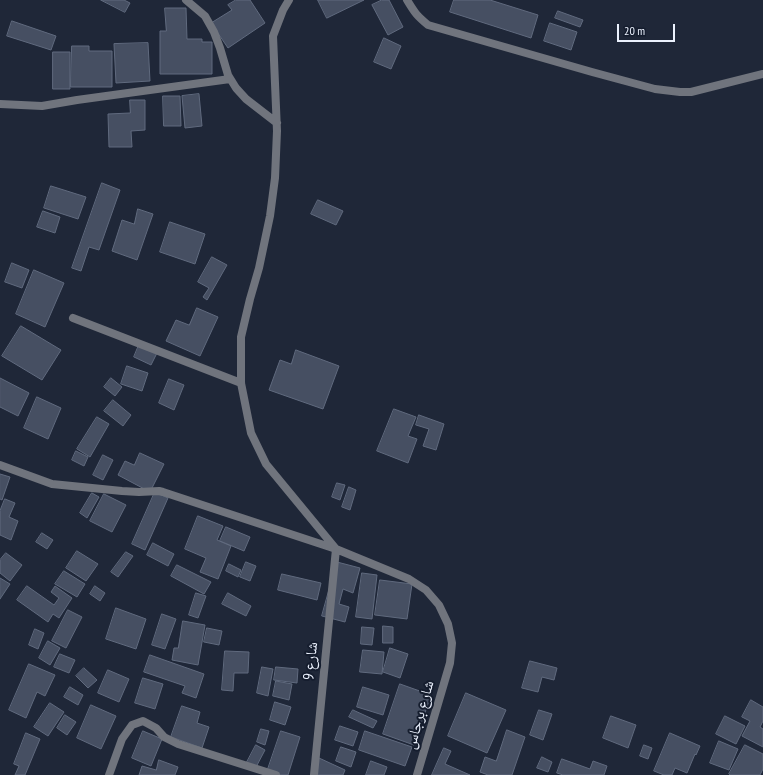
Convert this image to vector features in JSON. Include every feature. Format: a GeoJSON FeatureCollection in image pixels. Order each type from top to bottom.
{"type":"FeatureCollection","features":[{"type":"Feature","properties":{"kind":"street"},"geometry":{"type":"LineString","coordinates":[[186,0],[205,16],[214,32],[230,80],[246,99],[277,123]]}},
{"type":"Feature","properties":{"kind":"street"},"geometry":{"type":"LineString","coordinates":[[289,0],[283,10],[273,36],[277,123],[275,178],[270,216],[259,268],[241,337],[241,383],[251,434],[266,464],[336,549]]}},
{"type":"Feature","properties":{"kind":"street"},"geometry":{"type":"LineString","coordinates":[[407,0],[417,16],[428,25],[655,89],[692,92],[763,74]]}},
{"type":"Feature","properties":{"kind":"street"},"geometry":{"type":"LineString","coordinates":[[0,104],[42,106],[230,80]]}},
{"type":"Feature","properties":{"kind":"street"},"geometry":{"type":"LineString","coordinates":[[73,318],[241,383]]}},
{"type":"Feature","properties":{"kind":"street","name":"شارع برجاس"},"geometry":{"type":"LineString","coordinates":[[0,465],[52,484],[122,491],[163,492],[336,549],[409,579],[426,590],[439,606],[448,624],[452,643],[450,663],[417,775]]}},
{"type":"Feature","properties":{"kind":"street","name":"شارع 9"},"geometry":{"type":"LineString","coordinates":[[314,775],[336,549]]}},
{"type":"Feature","properties":{"kind":"street"},"geometry":{"type":"LineString","coordinates":[[109,775],[122,739],[132,725],[143,721],[156,728],[164,737],[178,744],[276,775]]}},
{"type":"Feature","properties":{"kind":"building"},"geometry":{"type":"Polygon","coordinates":[[[101,0],[124,0],[130,3],[125,12],[101,0]]]}},
{"type":"Feature","properties":{"kind":"building"},"geometry":{"type":"Polygon","coordinates":[[[236,0],[250,0],[265,23],[228,48],[211,23],[232,10],[228,5],[236,0]]]}},
{"type":"Feature","properties":{"kind":"building"},"geometry":{"type":"Polygon","coordinates":[[[318,0],[364,0],[327,18],[318,0]]]}},
{"type":"Feature","properties":{"kind":"building"},"geometry":{"type":"Polygon","coordinates":[[[382,0],[389,0],[403,27],[388,35],[372,5],[382,0]]]}},
{"type":"Feature","properties":{"kind":"building"},"geometry":{"type":"Polygon","coordinates":[[[454,0],[490,0],[538,15],[531,38],[450,12],[454,0]]]}},
{"type":"Feature","properties":{"kind":"building"},"geometry":{"type":"Polygon","coordinates":[[[165,8],[186,8],[187,39],[202,39],[202,42],[212,42],[212,74],[160,74],[160,31],[166,31],[165,8]]]}},
{"type":"Feature","properties":{"kind":"building"},"geometry":{"type":"Polygon","coordinates":[[[558,11],[583,20],[580,27],[555,18],[558,11]]]}},
{"type":"Feature","properties":{"kind":"building"},"geometry":{"type":"Polygon","coordinates":[[[12,21],[56,36],[51,50],[7,36],[12,21]]]}},
{"type":"Feature","properties":{"kind":"building"},"geometry":{"type":"Polygon","coordinates":[[[550,23],[577,32],[571,50],[544,41],[550,23]]]}},
{"type":"Feature","properties":{"kind":"building"},"geometry":{"type":"Polygon","coordinates":[[[384,38],[401,46],[391,69],[374,62],[384,38]]]}},
{"type":"Feature","properties":{"kind":"building"},"geometry":{"type":"Polygon","coordinates":[[[148,43],[150,81],[116,83],[114,44],[148,43]]]}},
{"type":"Feature","properties":{"kind":"building"},"geometry":{"type":"Polygon","coordinates":[[[72,46],[89,46],[89,51],[112,51],[112,87],[71,87],[72,46]]]}},
{"type":"Feature","properties":{"kind":"building"},"geometry":{"type":"Polygon","coordinates":[[[53,52],[70,52],[70,89],[53,89],[53,52]]]}},
{"type":"Feature","properties":{"kind":"building"},"geometry":{"type":"Polygon","coordinates":[[[199,94],[202,126],[185,128],[182,96],[199,94]]]}},
{"type":"Feature","properties":{"kind":"building"},"geometry":{"type":"Polygon","coordinates":[[[163,96],[180,96],[181,126],[164,126],[163,96]]]}},
{"type":"Feature","properties":{"kind":"building"},"geometry":{"type":"Polygon","coordinates":[[[130,100],[145,100],[145,130],[131,131],[132,147],[109,147],[108,114],[130,113],[130,100]]]}},
{"type":"Feature","properties":{"kind":"building"},"geometry":{"type":"Polygon","coordinates":[[[102,183],[120,190],[99,250],[89,247],[81,271],[72,268],[102,183]]]}},
{"type":"Feature","properties":{"kind":"building"},"geometry":{"type":"Polygon","coordinates":[[[51,186],[86,197],[78,219],[44,208],[51,186]]]}},
{"type":"Feature","properties":{"kind":"building"},"geometry":{"type":"Polygon","coordinates":[[[318,200],[343,211],[336,225],[311,214],[318,200]]]}},
{"type":"Feature","properties":{"kind":"building"},"geometry":{"type":"Polygon","coordinates":[[[138,209],[153,214],[137,260],[112,251],[122,220],[134,224],[138,209]]]}},
{"type":"Feature","properties":{"kind":"building"},"geometry":{"type":"Polygon","coordinates":[[[43,211],[60,217],[55,233],[37,227],[43,211]]]}},
{"type":"Feature","properties":{"kind":"building"},"geometry":{"type":"Polygon","coordinates":[[[170,222],[205,234],[195,264],[160,252],[170,222]]]}},
{"type":"Feature","properties":{"kind":"building"},"geometry":{"type":"Polygon","coordinates":[[[212,257],[227,265],[207,300],[203,297],[209,288],[198,282],[212,257]]]}},
{"type":"Feature","properties":{"kind":"building"},"geometry":{"type":"Polygon","coordinates":[[[12,263],[29,270],[22,288],[5,282],[12,263]]]}},
{"type":"Feature","properties":{"kind":"building"},"geometry":{"type":"Polygon","coordinates":[[[34,270],[64,283],[45,327],[16,314],[34,270]]]}},
{"type":"Feature","properties":{"kind":"building"},"geometry":{"type":"Polygon","coordinates":[[[197,308],[218,317],[200,356],[166,341],[176,320],[189,325],[197,308]]]}},
{"type":"Feature","properties":{"kind":"building"},"geometry":{"type":"Polygon","coordinates":[[[21,326],[61,350],[42,380],[2,356],[21,326]]]}},
{"type":"Feature","properties":{"kind":"building"},"geometry":{"type":"Polygon","coordinates":[[[139,345],[157,353],[151,365],[134,357],[139,345]]]}},
{"type":"Feature","properties":{"kind":"building"},"geometry":{"type":"Polygon","coordinates":[[[296,350],[339,366],[323,409],[269,390],[280,360],[291,364],[296,350]]]}},
{"type":"Feature","properties":{"kind":"building"},"geometry":{"type":"Polygon","coordinates":[[[127,366],[148,373],[142,391],[121,384],[127,366]]]}},
{"type":"Feature","properties":{"kind":"building"},"geometry":{"type":"Polygon","coordinates":[[[0,378],[29,393],[18,416],[0,407],[0,378]]]}},
{"type":"Feature","properties":{"kind":"building"},"geometry":{"type":"Polygon","coordinates":[[[111,378],[122,387],[115,396],[104,387],[111,378]]]}},
{"type":"Feature","properties":{"kind":"building"},"geometry":{"type":"Polygon","coordinates":[[[169,379],[184,385],[174,410],[159,403],[169,379]]]}},
{"type":"Feature","properties":{"kind":"building"},"geometry":{"type":"Polygon","coordinates":[[[37,397],[61,408],[48,439],[24,428],[37,397]]]}},
{"type":"Feature","properties":{"kind":"building"},"geometry":{"type":"Polygon","coordinates":[[[113,400],[131,415],[123,426],[104,411],[113,400]]]}},
{"type":"Feature","properties":{"kind":"building"},"geometry":{"type":"Polygon","coordinates":[[[394,409],[416,417],[408,436],[417,439],[408,463],[377,451],[394,409]]]}},
{"type":"Feature","properties":{"kind":"building"},"geometry":{"type":"Polygon","coordinates":[[[419,415],[444,424],[436,450],[423,446],[429,429],[416,425],[419,415]]]}},
{"type":"Feature","properties":{"kind":"building"},"geometry":{"type":"Polygon","coordinates":[[[97,417],[109,424],[90,457],[77,449],[97,417]]]}},
{"type":"Feature","properties":{"kind":"building"},"geometry":{"type":"Polygon","coordinates":[[[76,451],[88,457],[84,466],[72,460],[76,451]]]}},
{"type":"Feature","properties":{"kind":"building"},"geometry":{"type":"Polygon","coordinates":[[[140,453],[164,464],[150,492],[118,475],[125,461],[134,465],[140,453]]]}},
{"type":"Feature","properties":{"kind":"building"},"geometry":{"type":"Polygon","coordinates":[[[103,455],[113,460],[103,480],[93,475],[103,455]]]}},
{"type":"Feature","properties":{"kind":"building"},"geometry":{"type":"Polygon","coordinates":[[[0,474],[10,477],[2,500],[0,499],[0,474]]]}},
{"type":"Feature","properties":{"kind":"building"},"geometry":{"type":"Polygon","coordinates":[[[337,483],[345,485],[340,500],[332,497],[337,483]]]}},
{"type":"Feature","properties":{"kind":"building"},"geometry":{"type":"Polygon","coordinates":[[[349,487],[356,490],[350,510],[342,507],[349,487]]]}},
{"type":"Feature","properties":{"kind":"building"},"geometry":{"type":"Polygon","coordinates":[[[155,492],[168,498],[145,550],[132,544],[155,492]]]}},
{"type":"Feature","properties":{"kind":"building"},"geometry":{"type":"Polygon","coordinates":[[[92,493],[99,497],[87,518],[80,513],[92,493]]]}},
{"type":"Feature","properties":{"kind":"building"},"geometry":{"type":"Polygon","coordinates":[[[104,494],[126,505],[112,532],[90,521],[104,494]]]}},
{"type":"Feature","properties":{"kind":"building"},"geometry":{"type":"Polygon","coordinates":[[[5,499],[15,503],[9,517],[18,521],[11,540],[0,535],[0,511],[5,499]]]}},
{"type":"Feature","properties":{"kind":"building"},"geometry":{"type":"Polygon","coordinates":[[[198,516],[223,526],[217,540],[231,546],[218,579],[200,572],[206,558],[185,549],[198,516]]]}},
{"type":"Feature","properties":{"kind":"building"},"geometry":{"type":"Polygon","coordinates":[[[226,527],[250,537],[244,551],[220,541],[226,527]]]}},
{"type":"Feature","properties":{"kind":"building"},"geometry":{"type":"Polygon","coordinates":[[[42,533],[53,540],[47,549],[36,542],[42,533]]]}},
{"type":"Feature","properties":{"kind":"building"},"geometry":{"type":"Polygon","coordinates":[[[153,543],[174,554],[168,566],[147,555],[153,543]]]}},
{"type":"Feature","properties":{"kind":"building"},"geometry":{"type":"Polygon","coordinates":[[[77,551],[98,564],[86,581],[66,568],[77,551]]]}},
{"type":"Feature","properties":{"kind":"building"},"geometry":{"type":"Polygon","coordinates":[[[126,552],[133,556],[118,577],[111,572],[126,552]]]}},
{"type":"Feature","properties":{"kind":"building"},"geometry":{"type":"Polygon","coordinates":[[[6,553],[22,565],[10,581],[0,573],[0,560],[6,553]]]}},
{"type":"Feature","properties":{"kind":"building"},"geometry":{"type":"Polygon","coordinates":[[[246,562],[256,566],[250,581],[240,577],[246,562]]]}},
{"type":"Feature","properties":{"kind":"building"},"geometry":{"type":"Polygon","coordinates":[[[337,562],[360,568],[353,593],[343,589],[339,604],[349,607],[345,622],[322,616],[337,562]]]}},
{"type":"Feature","properties":{"kind":"building"},"geometry":{"type":"Polygon","coordinates":[[[229,564],[241,570],[238,577],[226,571],[229,564]]]}},
{"type":"Feature","properties":{"kind":"building"},"geometry":{"type":"Polygon","coordinates":[[[177,565],[211,582],[204,594],[171,576],[177,565]]]}},
{"type":"Feature","properties":{"kind":"building"},"geometry":{"type":"Polygon","coordinates":[[[64,571],[85,584],[77,597],[55,584],[64,571]]]}},
{"type":"Feature","properties":{"kind":"building"},"geometry":{"type":"Polygon","coordinates":[[[362,573],[377,575],[372,619],[356,617],[362,573]]]}},
{"type":"Feature","properties":{"kind":"building"},"geometry":{"type":"Polygon","coordinates":[[[282,574],[321,583],[317,600],[278,590],[282,574]]]}},
{"type":"Feature","properties":{"kind":"building"},"geometry":{"type":"Polygon","coordinates":[[[0,578],[10,584],[0,599],[0,578]]]}},
{"type":"Feature","properties":{"kind":"building"},"geometry":{"type":"Polygon","coordinates":[[[380,580],[412,584],[407,619],[375,615],[380,580]]]}},
{"type":"Feature","properties":{"kind":"building"},"geometry":{"type":"Polygon","coordinates":[[[27,586],[54,605],[59,598],[51,592],[55,586],[72,598],[59,618],[53,614],[48,622],[17,600],[27,586]]]}},
{"type":"Feature","properties":{"kind":"building"},"geometry":{"type":"Polygon","coordinates":[[[95,586],[105,593],[100,601],[90,594],[95,586]]]}},
{"type":"Feature","properties":{"kind":"building"},"geometry":{"type":"Polygon","coordinates":[[[196,593],[206,596],[198,618],[189,615],[196,593]]]}},
{"type":"Feature","properties":{"kind":"building"},"geometry":{"type":"Polygon","coordinates":[[[228,593],[251,606],[246,616],[222,604],[228,593]]]}},
{"type":"Feature","properties":{"kind":"building"},"geometry":{"type":"Polygon","coordinates":[[[116,608],[146,619],[136,649],[106,639],[116,608]]]}},
{"type":"Feature","properties":{"kind":"building"},"geometry":{"type":"Polygon","coordinates":[[[68,610],[82,617],[66,648],[52,641],[68,610]]]}},
{"type":"Feature","properties":{"kind":"building"},"geometry":{"type":"Polygon","coordinates":[[[162,614],[176,619],[165,649],[152,645],[162,614]]]}},
{"type":"Feature","properties":{"kind":"building"},"geometry":{"type":"Polygon","coordinates":[[[183,621],[205,625],[198,665],[172,660],[174,648],[178,648],[183,621]]]}},
{"type":"Feature","properties":{"kind":"building"},"geometry":{"type":"Polygon","coordinates":[[[383,626],[393,627],[393,643],[383,643],[383,626]]]}},
{"type":"Feature","properties":{"kind":"building"},"geometry":{"type":"Polygon","coordinates":[[[362,627],[374,628],[372,645],[361,644],[362,627]]]}},
{"type":"Feature","properties":{"kind":"building"},"geometry":{"type":"Polygon","coordinates":[[[207,628],[222,631],[219,645],[204,642],[207,628]]]}},
{"type":"Feature","properties":{"kind":"building"},"geometry":{"type":"Polygon","coordinates":[[[35,629],[44,633],[38,649],[29,645],[35,629]]]}},
{"type":"Feature","properties":{"kind":"building"},"geometry":{"type":"Polygon","coordinates":[[[48,641],[60,648],[50,665],[39,658],[48,641]]]}},
{"type":"Feature","properties":{"kind":"building"},"geometry":{"type":"Polygon","coordinates":[[[390,648],[408,654],[400,678],[383,672],[390,648]]]}},
{"type":"Feature","properties":{"kind":"building"},"geometry":{"type":"Polygon","coordinates":[[[363,650],[384,652],[382,674],[360,672],[363,650]]]}},
{"type":"Feature","properties":{"kind":"building"},"geometry":{"type":"Polygon","coordinates":[[[225,651],[249,652],[248,673],[234,673],[233,691],[222,690],[225,651]]]}},
{"type":"Feature","properties":{"kind":"building"},"geometry":{"type":"Polygon","coordinates":[[[60,654],[75,660],[69,673],[54,667],[60,654]]]}},
{"type":"Feature","properties":{"kind":"building"},"geometry":{"type":"Polygon","coordinates":[[[150,655],[204,674],[196,698],[182,693],[185,686],[144,672],[150,655]]]}},
{"type":"Feature","properties":{"kind":"building"},"geometry":{"type":"Polygon","coordinates":[[[530,661],[557,668],[554,680],[542,677],[538,692],[522,688],[530,661]]]}},
{"type":"Feature","properties":{"kind":"building"},"geometry":{"type":"Polygon","coordinates":[[[29,664],[55,675],[45,696],[37,692],[26,718],[9,710],[29,664]]]}},
{"type":"Feature","properties":{"kind":"building"},"geometry":{"type":"Polygon","coordinates":[[[262,667],[273,669],[268,696],[257,693],[262,667]]]}},
{"type":"Feature","properties":{"kind":"building"},"geometry":{"type":"Polygon","coordinates":[[[276,667],[298,669],[297,683],[274,680],[276,667]]]}},
{"type":"Feature","properties":{"kind":"building"},"geometry":{"type":"Polygon","coordinates":[[[84,668],[97,680],[88,688],[76,676],[84,668]]]}},
{"type":"Feature","properties":{"kind":"building"},"geometry":{"type":"Polygon","coordinates":[[[108,670],[129,679],[119,702],[98,693],[108,670]]]}},
{"type":"Feature","properties":{"kind":"building"},"geometry":{"type":"Polygon","coordinates":[[[143,678],[163,684],[155,709],[135,703],[143,678]]]}},
{"type":"Feature","properties":{"kind":"building"},"geometry":{"type":"Polygon","coordinates":[[[276,681],[292,684],[289,700],[273,696],[276,681]]]}},
{"type":"Feature","properties":{"kind":"building"},"geometry":{"type":"Polygon","coordinates":[[[400,684],[431,695],[414,745],[383,734],[400,684]]]}},
{"type":"Feature","properties":{"kind":"building"},"geometry":{"type":"Polygon","coordinates":[[[70,687],[83,695],[78,705],[64,697],[70,687]]]}},
{"type":"Feature","properties":{"kind":"building"},"geometry":{"type":"Polygon","coordinates":[[[363,687],[389,695],[383,715],[357,707],[363,687]]]}},
{"type":"Feature","properties":{"kind":"building"},"geometry":{"type":"Polygon","coordinates":[[[466,693],[506,710],[487,753],[448,736],[466,693]]]}},
{"type":"Feature","properties":{"kind":"building"},"geometry":{"type":"Polygon","coordinates":[[[751,700],[763,707],[763,721],[760,727],[763,729],[763,747],[742,736],[750,721],[742,717],[751,700]]]}},
{"type":"Feature","properties":{"kind":"building"},"geometry":{"type":"Polygon","coordinates":[[[275,702],[291,707],[285,725],[270,720],[275,702]]]}},
{"type":"Feature","properties":{"kind":"building"},"geometry":{"type":"Polygon","coordinates":[[[50,703],[64,712],[48,736],[34,727],[50,703]]]}},
{"type":"Feature","properties":{"kind":"building"},"geometry":{"type":"Polygon","coordinates":[[[91,705],[116,716],[101,749],[77,738],[91,705]]]}},
{"type":"Feature","properties":{"kind":"building"},"geometry":{"type":"Polygon","coordinates":[[[182,706],[200,712],[197,723],[209,727],[202,748],[171,737],[182,706]]]}},
{"type":"Feature","properties":{"kind":"building"},"geometry":{"type":"Polygon","coordinates":[[[353,710],[377,721],[373,728],[349,717],[353,710]]]}},
{"type":"Feature","properties":{"kind":"building"},"geometry":{"type":"Polygon","coordinates":[[[539,710],[552,714],[543,740],[530,735],[539,710]]]}},
{"type":"Feature","properties":{"kind":"building"},"geometry":{"type":"Polygon","coordinates":[[[65,715],[76,722],[67,735],[57,728],[65,715]]]}},
{"type":"Feature","properties":{"kind":"building"},"geometry":{"type":"Polygon","coordinates":[[[611,716],[636,725],[628,748],[603,738],[611,716]]]}},
{"type":"Feature","properties":{"kind":"building"},"geometry":{"type":"Polygon","coordinates":[[[725,716],[745,726],[736,744],[716,734],[725,716]]]}},
{"type":"Feature","properties":{"kind":"building"},"geometry":{"type":"Polygon","coordinates":[[[340,726],[358,732],[353,746],[335,740],[340,726]]]}},
{"type":"Feature","properties":{"kind":"building"},"geometry":{"type":"Polygon","coordinates":[[[261,729],[269,731],[265,745],[257,742],[261,729]]]}},
{"type":"Feature","properties":{"kind":"building"},"geometry":{"type":"Polygon","coordinates":[[[507,730],[525,737],[512,775],[488,775],[480,772],[485,757],[496,761],[507,730]]]}},
{"type":"Feature","properties":{"kind":"building"},"geometry":{"type":"Polygon","coordinates":[[[143,731],[162,739],[151,766],[132,758],[143,731]]]}},
{"type":"Feature","properties":{"kind":"building"},"geometry":{"type":"Polygon","coordinates":[[[281,731],[300,737],[288,775],[278,775],[267,772],[281,731]]]}},
{"type":"Feature","properties":{"kind":"building"},"geometry":{"type":"Polygon","coordinates":[[[365,731],[412,747],[405,766],[359,750],[365,731]]]}},
{"type":"Feature","properties":{"kind":"building"},"geometry":{"type":"Polygon","coordinates":[[[26,733],[40,739],[25,775],[15,775],[19,766],[14,764],[26,733]]]}},
{"type":"Feature","properties":{"kind":"building"},"geometry":{"type":"Polygon","coordinates":[[[670,733],[700,746],[687,773],[675,768],[672,775],[664,775],[654,771],[670,733]]]}},
{"type":"Feature","properties":{"kind":"building"},"geometry":{"type":"Polygon","coordinates":[[[719,741],[738,749],[729,770],[710,763],[719,741]]]}},
{"type":"Feature","properties":{"kind":"building"},"geometry":{"type":"Polygon","coordinates":[[[256,745],[265,750],[255,769],[246,764],[256,745]]]}},
{"type":"Feature","properties":{"kind":"building"},"geometry":{"type":"Polygon","coordinates":[[[644,745],[652,748],[648,759],[640,756],[644,745]]]}},
{"type":"Feature","properties":{"kind":"building"},"geometry":{"type":"Polygon","coordinates":[[[745,745],[763,754],[763,769],[760,775],[730,775],[729,774],[745,745]]]}},
{"type":"Feature","properties":{"kind":"building"},"geometry":{"type":"Polygon","coordinates":[[[341,747],[356,752],[351,767],[336,761],[341,747]]]}},
{"type":"Feature","properties":{"kind":"building"},"geometry":{"type":"Polygon","coordinates":[[[444,748],[451,751],[445,764],[470,775],[432,775],[444,748]]]}},
{"type":"Feature","properties":{"kind":"building"},"geometry":{"type":"Polygon","coordinates":[[[542,757],[552,762],[548,772],[537,768],[542,757]]]}},
{"type":"Feature","properties":{"kind":"building"},"geometry":{"type":"Polygon","coordinates":[[[319,758],[345,770],[343,775],[312,775],[319,758]]]}},
{"type":"Feature","properties":{"kind":"building"},"geometry":{"type":"Polygon","coordinates":[[[562,759],[590,769],[593,761],[607,766],[604,775],[563,775],[557,773],[562,759]]]}},
{"type":"Feature","properties":{"kind":"building"},"geometry":{"type":"Polygon","coordinates":[[[159,760],[178,767],[175,775],[139,775],[142,766],[156,770],[159,760]]]}},
{"type":"Feature","properties":{"kind":"building"},"geometry":{"type":"Polygon","coordinates":[[[371,761],[387,767],[384,775],[366,775],[371,761]]]}}]}
